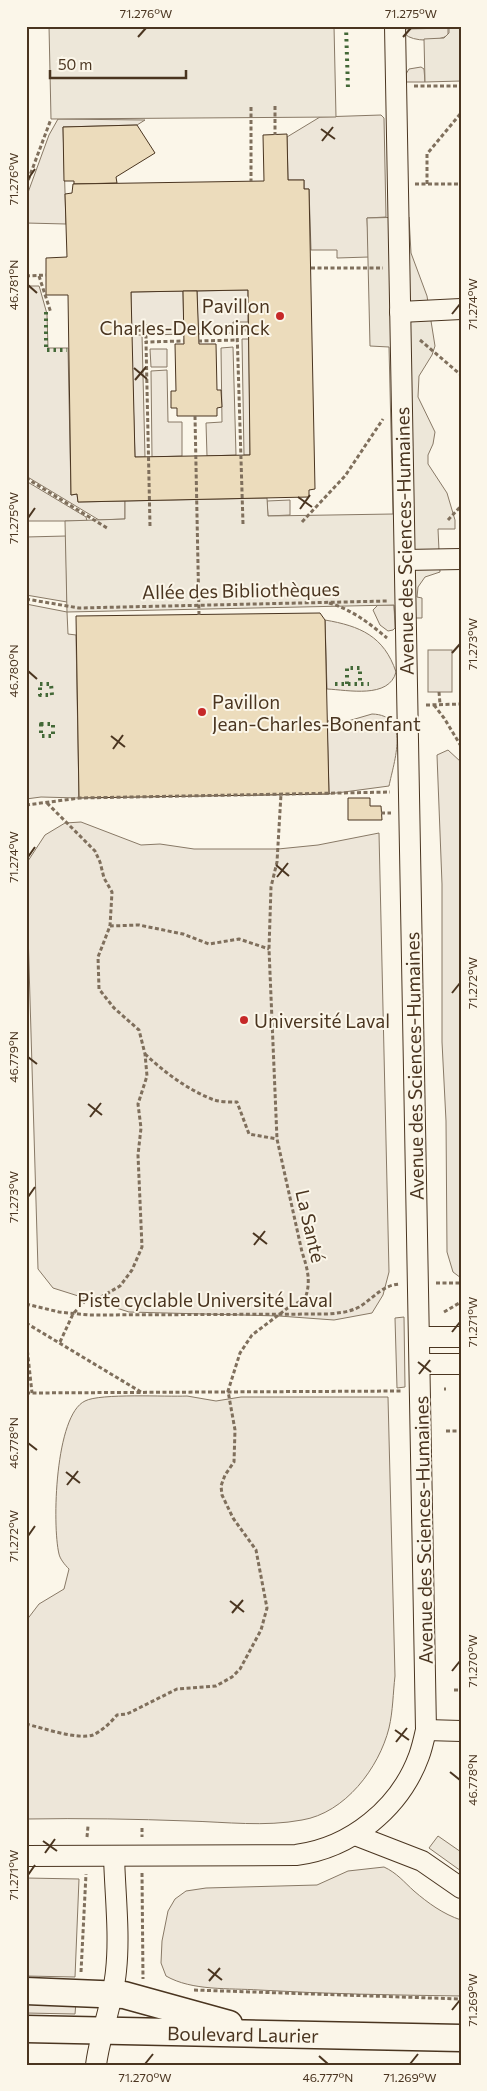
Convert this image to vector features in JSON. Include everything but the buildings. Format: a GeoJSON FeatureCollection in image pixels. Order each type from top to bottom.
{"type":"FeatureCollection","features":[{"type":"Feature","properties":{"kind":"main road"},"geometry":{"type":"LineString","coordinates":[[26,1991],[112,1994],[134,1997],[181,2011],[278,2035]]}},
{"type":"Feature","properties":{"kind":"main road","name":"Boulevard Laurier"},"geometry":{"type":"LineString","coordinates":[[26,2029],[461,2038]]}},
{"type":"Feature","properties":{"kind":"street","name":"Avenue des Sciences-Humaines"},"geometry":{"type":"LineString","coordinates":[[26,1856],[296,1855],[314,1853],[355,1835],[380,1815],[409,1778],[419,1756],[426,1730],[395,27]]}},
{"type":"Feature","properties":{"kind":"street"},"geometry":{"type":"LineString","coordinates":[[401,318],[461,309]]}},
{"type":"Feature","properties":{"kind":"street"},"geometry":{"type":"LineString","coordinates":[[405,560],[461,559]]}},
{"type":"Feature","properties":{"kind":"street"},"geometry":{"type":"LineString","coordinates":[[419,1337],[461,1337]]}},
{"type":"Feature","properties":{"kind":"street"},"geometry":{"type":"LineString","coordinates":[[420,1364],[461,1364]]}},
{"type":"Feature","properties":{"kind":"street"},"geometry":{"type":"LineString","coordinates":[[426,1730],[461,1731]]}},
{"type":"Feature","properties":{"kind":"street"},"geometry":{"type":"LineString","coordinates":[[355,1835],[422,1861],[461,1888]]}},
{"type":"Feature","properties":{"kind":"street"},"geometry":{"type":"LineString","coordinates":[[96,2065],[101,2031],[112,1994],[116,1959],[114,1856]]}},
{"type":"Feature","properties":{"kind":"path"},"geometry":{"type":"LineString","coordinates":[[395,27],[438,26]]}},
{"type":"Feature","properties":{"kind":"path"},"geometry":{"type":"LineString","coordinates":[[396,87],[461,86]]}},
{"type":"Feature","properties":{"kind":"path"},"geometry":{"type":"LineString","coordinates":[[274,106],[275,135]]}},
{"type":"Feature","properties":{"kind":"path"},"geometry":{"type":"LineString","coordinates":[[251,107],[251,181]]}},
{"type":"Feature","properties":{"kind":"path"},"geometry":{"type":"LineString","coordinates":[[427,184],[427,154],[461,113]]}},
{"type":"Feature","properties":{"kind":"path"},"geometry":{"type":"LineString","coordinates":[[26,186],[51,120]]}},
{"type":"Feature","properties":{"kind":"path"},"geometry":{"type":"LineString","coordinates":[[397,184],[461,184]]}},
{"type":"Feature","properties":{"kind":"path"},"geometry":{"type":"LineString","coordinates":[[311,268],[398,268]]}},
{"type":"Feature","properties":{"kind":"path"},"geometry":{"type":"LineString","coordinates":[[26,276],[46,275]]}},
{"type":"Feature","properties":{"kind":"path"},"geometry":{"type":"LineString","coordinates":[[39,276],[51,312]]}},
{"type":"Feature","properties":{"kind":"path"},"geometry":{"type":"LineString","coordinates":[[401,318],[461,375]]}},
{"type":"Feature","properties":{"kind":"path"},"geometry":{"type":"LineString","coordinates":[[131,331],[146,330],[150,526]]}},
{"type":"Feature","properties":{"kind":"path"},"geometry":{"type":"LineString","coordinates":[[243,524],[237,330],[248,330]]}},
{"type":"Feature","properties":{"kind":"path"},"geometry":{"type":"LineString","coordinates":[[198,341],[238,340]]}},
{"type":"Feature","properties":{"kind":"path"},"geometry":{"type":"LineString","coordinates":[[146,342],[184,341]]}},
{"type":"Feature","properties":{"kind":"path"},"geometry":{"type":"LineString","coordinates":[[302,522],[345,476],[385,415]]}},
{"type":"Feature","properties":{"kind":"path"},"geometry":{"type":"LineString","coordinates":[[195,416],[199,614]]}},
{"type":"Feature","properties":{"kind":"path"},"geometry":{"type":"LineString","coordinates":[[26,478],[106,528]]}},
{"type":"Feature","properties":{"kind":"path"},"geometry":{"type":"LineString","coordinates":[[448,520],[461,506]]}},
{"type":"Feature","properties":{"kind":"path","name":"Allée des Bibliothèques"},"geometry":{"type":"LineString","coordinates":[[26,599],[78,608],[405,601]]}},
{"type":"Feature","properties":{"kind":"path"},"geometry":{"type":"LineString","coordinates":[[323,602],[353,612],[389,640]]}},
{"type":"Feature","properties":{"kind":"path"},"geometry":{"type":"LineString","coordinates":[[440,692],[440,704]]}},
{"type":"Feature","properties":{"kind":"path"},"geometry":{"type":"LineString","coordinates":[[434,704],[461,746]]}},
{"type":"Feature","properties":{"kind":"path"},"geometry":{"type":"LineString","coordinates":[[408,705],[461,704]]}},
{"type":"Feature","properties":{"kind":"path"},"geometry":{"type":"LineString","coordinates":[[26,804],[80,798],[408,792]]}},
{"type":"Feature","properties":{"kind":"path","name":"La Santé"},"geometry":{"type":"LineString","coordinates":[[26,1724],[78,1736],[92,1735],[110,1724],[117,1715],[127,1714],[177,1689],[216,1686],[232,1677],[240,1669],[261,1630],[267,1608],[256,1550],[233,1518],[222,1496],[221,1486],[224,1475],[234,1462],[234,1430],[228,1391],[240,1353],[252,1335],[289,1307],[305,1300],[309,1287],[308,1270],[302,1252],[277,1138],[269,949],[271,887],[277,862],[281,794]]}},
{"type":"Feature","properties":{"kind":"path"},"geometry":{"type":"LineString","coordinates":[[47,802],[95,851],[104,878],[112,892],[110,926],[98,957],[99,989],[114,1008],[139,1030],[145,1054],[147,1076],[138,1104],[141,1128],[138,1155],[142,1247],[132,1270],[120,1286],[101,1297],[86,1300],[73,1314],[60,1342]]}},
{"type":"Feature","properties":{"kind":"path"},"geometry":{"type":"LineString","coordinates":[[110,926],[138,925],[183,934],[209,944],[240,939],[269,949]]}},
{"type":"Feature","properties":{"kind":"path"},"geometry":{"type":"LineString","coordinates":[[145,1054],[162,1070],[199,1092],[215,1100],[237,1102],[249,1134],[277,1138]]}},
{"type":"Feature","properties":{"kind":"path"},"geometry":{"type":"LineString","coordinates":[[434,1283],[461,1283]]}},
{"type":"Feature","properties":{"kind":"path","name":"Piste cyclable Université Laval"},"geometry":{"type":"LineString","coordinates":[[26,1304],[73,1314],[279,1316],[346,1312],[357,1308],[383,1288],[406,1284]]}},
{"type":"Feature","properties":{"kind":"path"},"geometry":{"type":"LineString","coordinates":[[444,1312],[461,1302]]}},
{"type":"Feature","properties":{"kind":"path"},"geometry":{"type":"LineString","coordinates":[[26,1323],[142,1392]]}},
{"type":"Feature","properties":{"kind":"path"},"geometry":{"type":"LineString","coordinates":[[26,1338],[32,1392]]}},
{"type":"Feature","properties":{"kind":"path"},"geometry":{"type":"LineString","coordinates":[[26,1392],[407,1390]]}},
{"type":"Feature","properties":{"kind":"path"},"geometry":{"type":"LineString","coordinates":[[446,1431],[461,1432]]}},
{"type":"Feature","properties":{"kind":"path"},"geometry":{"type":"LineString","coordinates":[[454,1690],[461,1690]]}},
{"type":"Feature","properties":{"kind":"path"},"geometry":{"type":"LineString","coordinates":[[80,1980],[88,1826]]}},
{"type":"Feature","properties":{"kind":"path"},"geometry":{"type":"LineString","coordinates":[[142,1828],[143,1984]]}},
{"type":"Feature","properties":{"kind":"path"},"geometry":{"type":"LineString","coordinates":[[193,1990],[461,1998]]}},
{"type":"Feature","properties":{"kind":"shaded area"},"geometry":{"type":"Polygon","coordinates":[[[49,26],[334,26],[336,117],[51,119],[49,26]]]}},
{"type":"Feature","properties":{"kind":"shaded area"},"geometry":{"type":"Polygon","coordinates":[[[449,26],[461,26],[461,81],[425,82],[424,39],[444,38],[449,33],[449,26]]]}},
{"type":"Feature","properties":{"kind":"shaded area"},"geometry":{"type":"Polygon","coordinates":[[[448,28],[448,35],[432,40],[413,39],[405,34],[405,29],[448,28]]]}},
{"type":"Feature","properties":{"kind":"shaded area"},"geometry":{"type":"Polygon","coordinates":[[[421,67],[424,69],[425,82],[406,82],[406,74],[409,69],[421,67]]]}},
{"type":"Feature","properties":{"kind":"shaded area"},"geometry":{"type":"Polygon","coordinates":[[[381,115],[384,118],[386,217],[367,218],[369,257],[337,258],[337,250],[311,250],[309,189],[304,189],[304,180],[288,180],[287,137],[320,117],[381,115]]]}},
{"type":"Feature","properties":{"kind":"shaded area"},"geometry":{"type":"Polygon","coordinates":[[[58,119],[145,120],[137,125],[63,127],[66,224],[26,223],[26,198],[49,135],[58,119]]]}},
{"type":"Feature","properties":{"kind":"shaded area"},"geometry":{"type":"Polygon","coordinates":[[[409,217],[411,253],[427,296],[435,346],[432,355],[419,376],[418,397],[435,432],[433,444],[428,455],[428,464],[447,493],[455,520],[455,529],[438,529],[440,572],[425,577],[418,587],[417,597],[422,598],[422,618],[395,618],[394,605],[67,612],[65,521],[125,519],[125,501],[267,498],[268,516],[393,514],[389,347],[370,346],[367,218],[409,217]]]}},
{"type":"Feature","properties":{"kind":"shaded area"},"geometry":{"type":"Polygon","coordinates":[[[26,286],[39,286],[47,314],[48,348],[68,348],[71,495],[77,494],[78,502],[125,501],[125,519],[99,520],[26,476],[26,286]]]}},
{"type":"Feature","properties":{"kind":"shaded area"},"geometry":{"type":"Polygon","coordinates":[[[248,290],[248,322],[233,322],[233,333],[198,334],[197,291],[248,290]]]}},
{"type":"Feature","properties":{"kind":"shaded area"},"geometry":{"type":"Polygon","coordinates":[[[183,291],[184,334],[150,335],[150,325],[131,325],[131,292],[183,291]]]}},
{"type":"Feature","properties":{"kind":"shaded area"},"geometry":{"type":"Polygon","coordinates":[[[131,335],[142,335],[145,457],[135,457],[131,335]]]}},
{"type":"Feature","properties":{"kind":"shaded area"},"geometry":{"type":"Polygon","coordinates":[[[242,339],[249,339],[250,455],[244,455],[242,339]]]}},
{"type":"Feature","properties":{"kind":"shaded area"},"geometry":{"type":"Polygon","coordinates":[[[233,347],[236,455],[207,456],[206,423],[222,422],[221,348],[233,347]]]}},
{"type":"Feature","properties":{"kind":"shaded area"},"geometry":{"type":"Polygon","coordinates":[[[150,349],[167,349],[167,367],[151,367],[150,349]]]}},
{"type":"Feature","properties":{"kind":"shaded area"},"geometry":{"type":"Polygon","coordinates":[[[167,370],[168,422],[182,422],[182,456],[152,457],[151,371],[167,370]]]}},
{"type":"Feature","properties":{"kind":"shaded area"},"geometry":{"type":"Polygon","coordinates":[[[26,481],[86,517],[87,521],[26,521],[26,481]]]}},
{"type":"Feature","properties":{"kind":"shaded area"},"geometry":{"type":"Polygon","coordinates":[[[290,500],[290,515],[268,516],[267,501],[290,500]]]}},
{"type":"Feature","properties":{"kind":"shaded area"},"geometry":{"type":"Polygon","coordinates":[[[66,536],[67,602],[26,595],[26,537],[66,536]]]}},
{"type":"Feature","properties":{"kind":"shaded area"},"geometry":{"type":"Polygon","coordinates":[[[26,604],[67,612],[68,634],[76,635],[79,798],[41,797],[26,799],[26,604]]]}},
{"type":"Feature","properties":{"kind":"shaded area"},"geometry":{"type":"Polygon","coordinates":[[[378,605],[394,605],[395,628],[393,630],[388,631],[380,625],[373,610],[378,605]]]}},
{"type":"Feature","properties":{"kind":"shaded area"},"geometry":{"type":"Polygon","coordinates":[[[325,620],[338,622],[360,630],[377,641],[385,650],[396,672],[392,681],[377,690],[327,689],[325,620]]]}},
{"type":"Feature","properties":{"kind":"shaded area"},"geometry":{"type":"Polygon","coordinates":[[[428,650],[452,650],[452,692],[428,692],[428,650]]]}},
{"type":"Feature","properties":{"kind":"shaded area"},"geometry":{"type":"Polygon","coordinates":[[[372,714],[384,716],[392,722],[396,731],[396,752],[389,786],[329,794],[327,721],[348,721],[372,714]]]}},
{"type":"Feature","properties":{"kind":"shaded area"},"geometry":{"type":"Polygon","coordinates":[[[448,750],[461,762],[461,1278],[453,1272],[447,1252],[446,1121],[442,1042],[442,884],[437,755],[448,750]]]}},
{"type":"Feature","properties":{"kind":"shaded area"},"geometry":{"type":"Polygon","coordinates":[[[81,822],[141,845],[160,844],[194,849],[278,849],[318,845],[379,833],[389,1272],[383,1295],[372,1313],[334,1320],[279,1316],[129,1312],[53,1288],[38,1269],[26,864],[45,835],[65,823],[81,822]]]}},
{"type":"Feature","properties":{"kind":"shaded area"},"geometry":{"type":"Polygon","coordinates":[[[404,1317],[405,1387],[397,1388],[395,1318],[404,1317]]]}},
{"type":"Feature","properties":{"kind":"shaded area"},"geometry":{"type":"Polygon","coordinates":[[[119,1396],[187,1396],[216,1401],[241,1397],[388,1397],[395,1676],[390,1722],[384,1743],[368,1773],[346,1798],[318,1816],[302,1820],[260,1824],[128,1819],[26,1819],[26,1621],[39,1604],[64,1589],[69,1569],[59,1554],[56,1520],[58,1472],[67,1427],[75,1410],[85,1401],[119,1396]]]}},
{"type":"Feature","properties":{"kind":"shaded area"},"geometry":{"type":"Polygon","coordinates":[[[438,1836],[461,1852],[461,1871],[429,1848],[438,1836]]]}},
{"type":"Feature","properties":{"kind":"shaded area"},"geometry":{"type":"Polygon","coordinates":[[[384,1867],[397,1875],[430,1904],[448,1915],[461,1920],[461,1996],[211,1988],[187,1984],[166,1976],[161,1963],[162,1941],[168,1911],[175,1899],[186,1891],[206,1888],[317,1885],[348,1871],[384,1867]]]}},
{"type":"Feature","properties":{"kind":"shaded area"},"geometry":{"type":"Polygon","coordinates":[[[26,1878],[79,1879],[75,1977],[26,1976],[26,1878]]]}},
{"type":"Feature","properties":{"kind":"shaded area"},"geometry":{"type":"Polygon","coordinates":[[[26,2000],[76,2002],[75,2014],[26,2013],[26,2000]]]}},
{"type":"Feature","properties":{"kind":"hedge"},"geometry":{"type":"LineString","coordinates":[[346,26],[348,89]]}},
{"type":"Feature","properties":{"kind":"hedge"},"geometry":{"type":"LineString","coordinates":[[46,312],[46,350],[67,350]]}},
{"type":"Feature","properties":{"kind":"hedge"},"geometry":{"type":"LineString","coordinates":[[347,684],[347,668],[360,668],[360,684]]}},
{"type":"Feature","properties":{"kind":"hedge"},"geometry":{"type":"LineString","coordinates":[[40,684],[51,684],[52,695],[40,695],[40,684]]}},
{"type":"Feature","properties":{"kind":"hedge"},"geometry":{"type":"LineString","coordinates":[[335,684],[369,684]]}},
{"type":"Feature","properties":{"kind":"hedge"},"geometry":{"type":"LineString","coordinates":[[41,724],[53,724],[53,736],[41,736],[41,724]]}},
{"type":"Feature","properties":{"kind":"place","name":"Pavillon Charles-De Koninck"},"geometry":{"type":"Point","coordinates":[280,316]}},
{"type":"Feature","properties":{"kind":"place","name":"Pavillon Jean-Charles-Bonenfant"},"geometry":{"type":"Point","coordinates":[202,712]}},
{"type":"Feature","properties":{"kind":"place","name":"Université Laval"},"geometry":{"type":"Point","coordinates":[244,1020]}}]}
